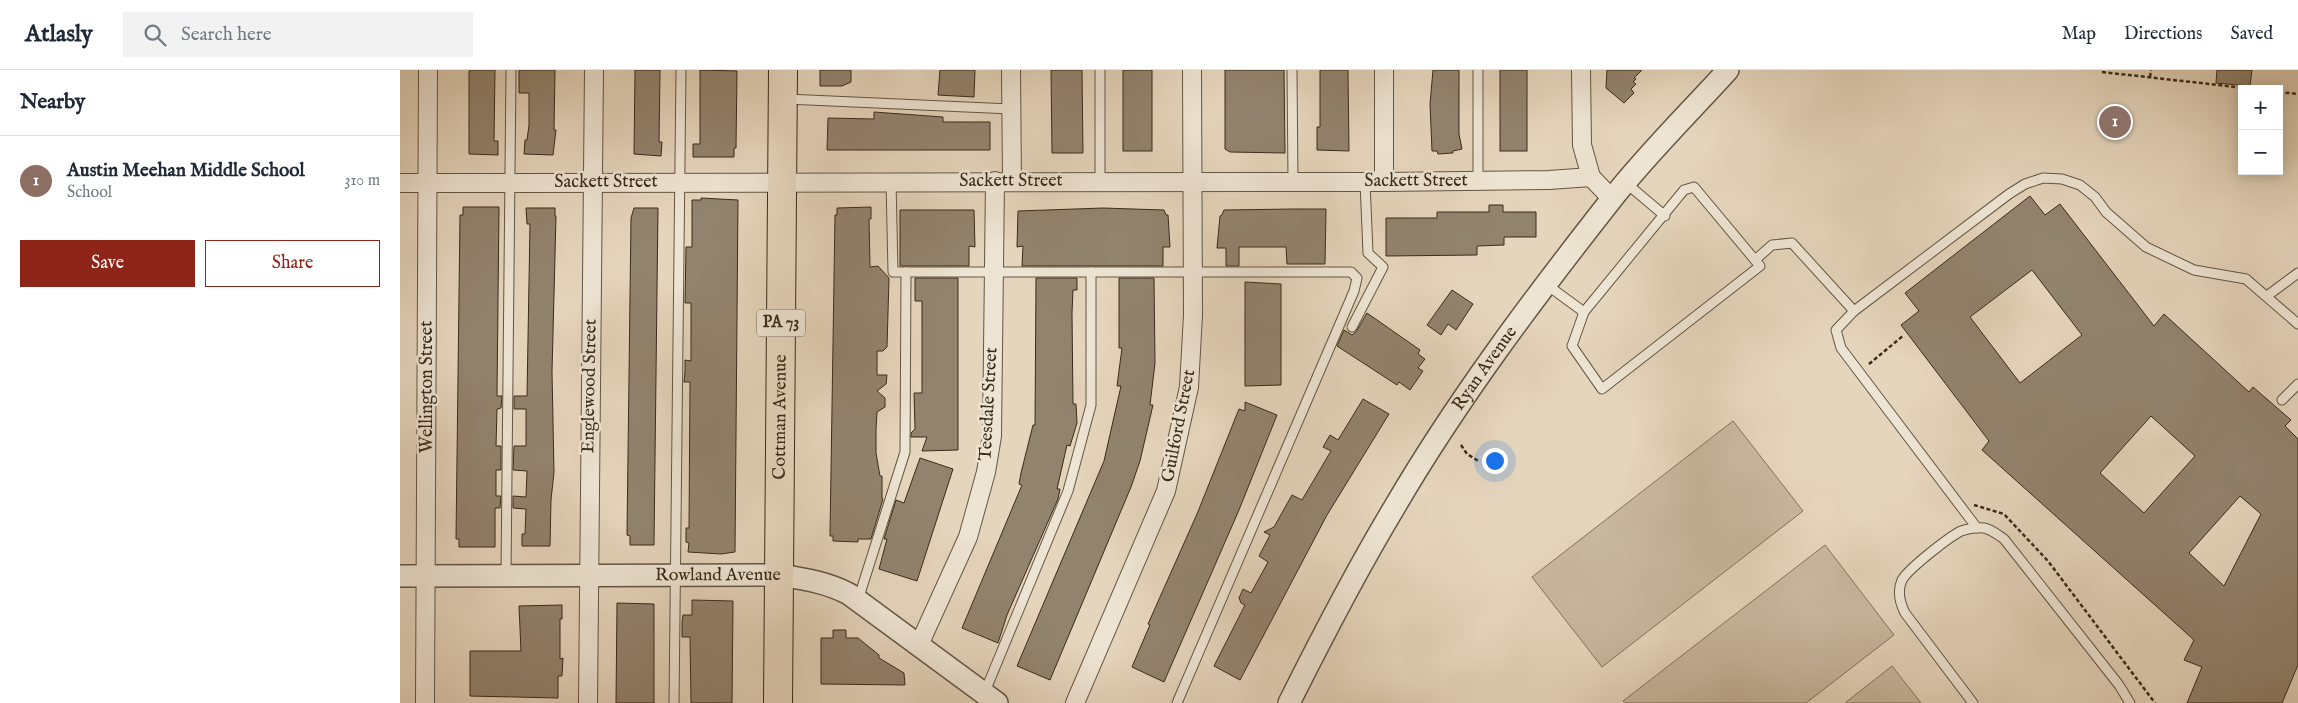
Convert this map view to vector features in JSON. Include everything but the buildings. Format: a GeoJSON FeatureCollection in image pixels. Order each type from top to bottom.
{"type":"FeatureCollection","features":[{"type":"Feature","properties":{"kind":"main road","name":"Cottman Avenue"},"geometry":{"type":"LineString","coordinates":[[778,703],[783,70]]}},
{"type":"Feature","properties":{"kind":"street","name":"Wellington Street"},"geometry":{"type":"LineString","coordinates":[[425,703],[428,70]]}},
{"type":"Feature","properties":{"kind":"street","name":"Englewood Street"},"geometry":{"type":"LineString","coordinates":[[588,703],[594,70]]}},
{"type":"Feature","properties":{"kind":"street","name":"Teesdale Street"},"geometry":{"type":"LineString","coordinates":[[920,645],[968,537],[986,472],[992,436],[994,273],[1011,109],[1011,70]]}},
{"type":"Feature","properties":{"kind":"street","name":"Guilford Street"},"geometry":{"type":"LineString","coordinates":[[1075,703],[1166,491],[1189,387],[1193,180],[1192,70]]}},
{"type":"Feature","properties":{"kind":"street"},"geometry":{"type":"LineString","coordinates":[[1384,70],[1384,182]]}},
{"type":"Feature","properties":{"kind":"street"},"geometry":{"type":"LineString","coordinates":[[1581,70],[1582,145],[1591,177],[1619,191]]}},
{"type":"Feature","properties":{"kind":"street","name":"Ryan Avenue"},"geometry":{"type":"LineString","coordinates":[[1289,703],[1333,614],[1394,507],[1448,424],[1547,285],[1619,191],[1728,70]]}},
{"type":"Feature","properties":{"kind":"street","name":"Sackett Street"},"geometry":{"type":"LineString","coordinates":[[400,183],[1193,180],[1384,182],[1549,180],[1591,177]]}},
{"type":"Feature","properties":{"kind":"street","name":"Rowland Avenue"},"geometry":{"type":"LineString","coordinates":[[400,576],[779,575],[831,585],[857,600],[991,698]]}},
{"type":"Feature","properties":{"kind":"lane"},"geometry":{"type":"LineString","coordinates":[[506,576],[511,70]]}},
{"type":"Feature","properties":{"kind":"lane"},"geometry":{"type":"LineString","coordinates":[[674,703],[681,70]]}},
{"type":"Feature","properties":{"kind":"lane"},"geometry":{"type":"LineString","coordinates":[[1100,70],[1100,181]]}},
{"type":"Feature","properties":{"kind":"lane"},"geometry":{"type":"LineString","coordinates":[[1292,70],[1293,181]]}},
{"type":"Feature","properties":{"kind":"lane"},"geometry":{"type":"LineString","coordinates":[[1478,70],[1478,181]]}},
{"type":"Feature","properties":{"kind":"lane"},"geometry":{"type":"LineString","coordinates":[[783,99],[1011,109]]}},
{"type":"Feature","properties":{"kind":"lane"},"geometry":{"type":"LineString","coordinates":[[1977,528],[1959,501],[1841,348],[1836,330],[1854,311],[2009,194],[2025,184],[2043,178],[2062,179],[2080,185],[2095,196],[2106,212],[2146,247],[2194,270],[2246,279],[2298,324]]}},
{"type":"Feature","properties":{"kind":"lane"},"geometry":{"type":"LineString","coordinates":[[891,181],[894,272],[1351,272],[1357,278],[1354,291],[1177,703]]}},
{"type":"Feature","properties":{"kind":"lane"},"geometry":{"type":"LineString","coordinates":[[1352,327],[1383,267],[1368,253],[1365,182]]}},
{"type":"Feature","properties":{"kind":"lane"},"geometry":{"type":"LineString","coordinates":[[1694,188],[1755,260],[1760,266],[1602,389],[1572,346],[1584,312],[1665,216],[1684,190],[1694,188]]}},
{"type":"Feature","properties":{"kind":"lane"},"geometry":{"type":"LineString","coordinates":[[1619,191],[1665,216]]}},
{"type":"Feature","properties":{"kind":"lane"},"geometry":{"type":"LineString","coordinates":[[1755,260],[1772,245],[1792,243],[1854,311]]}},
{"type":"Feature","properties":{"kind":"lane"},"geometry":{"type":"LineString","coordinates":[[857,600],[905,452],[906,272]]}},
{"type":"Feature","properties":{"kind":"lane"},"geometry":{"type":"LineString","coordinates":[[991,698],[1068,491],[1091,405],[1091,272]]}},
{"type":"Feature","properties":{"kind":"lane"},"geometry":{"type":"LineString","coordinates":[[2267,296],[2298,273]]}},
{"type":"Feature","properties":{"kind":"lane"},"geometry":{"type":"LineString","coordinates":[[1547,285],[1584,312]]}},
{"type":"Feature","properties":{"kind":"lane"},"geometry":{"type":"LineString","coordinates":[[2282,400],[2298,384]]}},
{"type":"Feature","properties":{"kind":"lane"},"geometry":{"type":"LineString","coordinates":[[1973,703],[1905,613],[1900,603],[1899,592],[1907,572],[1962,531],[1977,528],[1986,528],[2004,540],[2118,685],[2130,703]]}},
{"type":"Feature","properties":{"kind":"path"},"geometry":{"type":"LineString","coordinates":[[2150,77],[2151,70]]}},
{"type":"Feature","properties":{"kind":"path"},"geometry":{"type":"LineString","coordinates":[[2102,72],[2238,87]]}},
{"type":"Feature","properties":{"kind":"path"},"geometry":{"type":"LineString","coordinates":[[2283,92],[2298,94]]}},
{"type":"Feature","properties":{"kind":"path"},"geometry":{"type":"LineString","coordinates":[[1860,371],[1904,335]]}},
{"type":"Feature","properties":{"kind":"path"},"geometry":{"type":"LineString","coordinates":[[1461,445],[1467,454],[1480,462]]}},
{"type":"Feature","properties":{"kind":"path"},"geometry":{"type":"LineString","coordinates":[[1959,501],[2004,514],[2048,561],[2155,703]]}},
{"type":"Feature","properties":{"kind":"shaded area"},"geometry":{"type":"Polygon","coordinates":[[[1733,421],[1803,511],[1602,667],[1532,577],[1733,421]]]}},
{"type":"Feature","properties":{"kind":"shaded area"},"geometry":{"type":"Polygon","coordinates":[[[1825,545],[1894,635],[1806,703],[1625,703],[1623,701],[1825,545]]]}},
{"type":"Feature","properties":{"kind":"shaded area"},"geometry":{"type":"Polygon","coordinates":[[[1892,666],[1921,703],[1845,703],[1892,666]]]}},
{"type":"Feature","properties":{"kind":"place","name":"Austin Meehan Middle School"},"geometry":{"type":"Point","coordinates":[2115,122]}}]}
